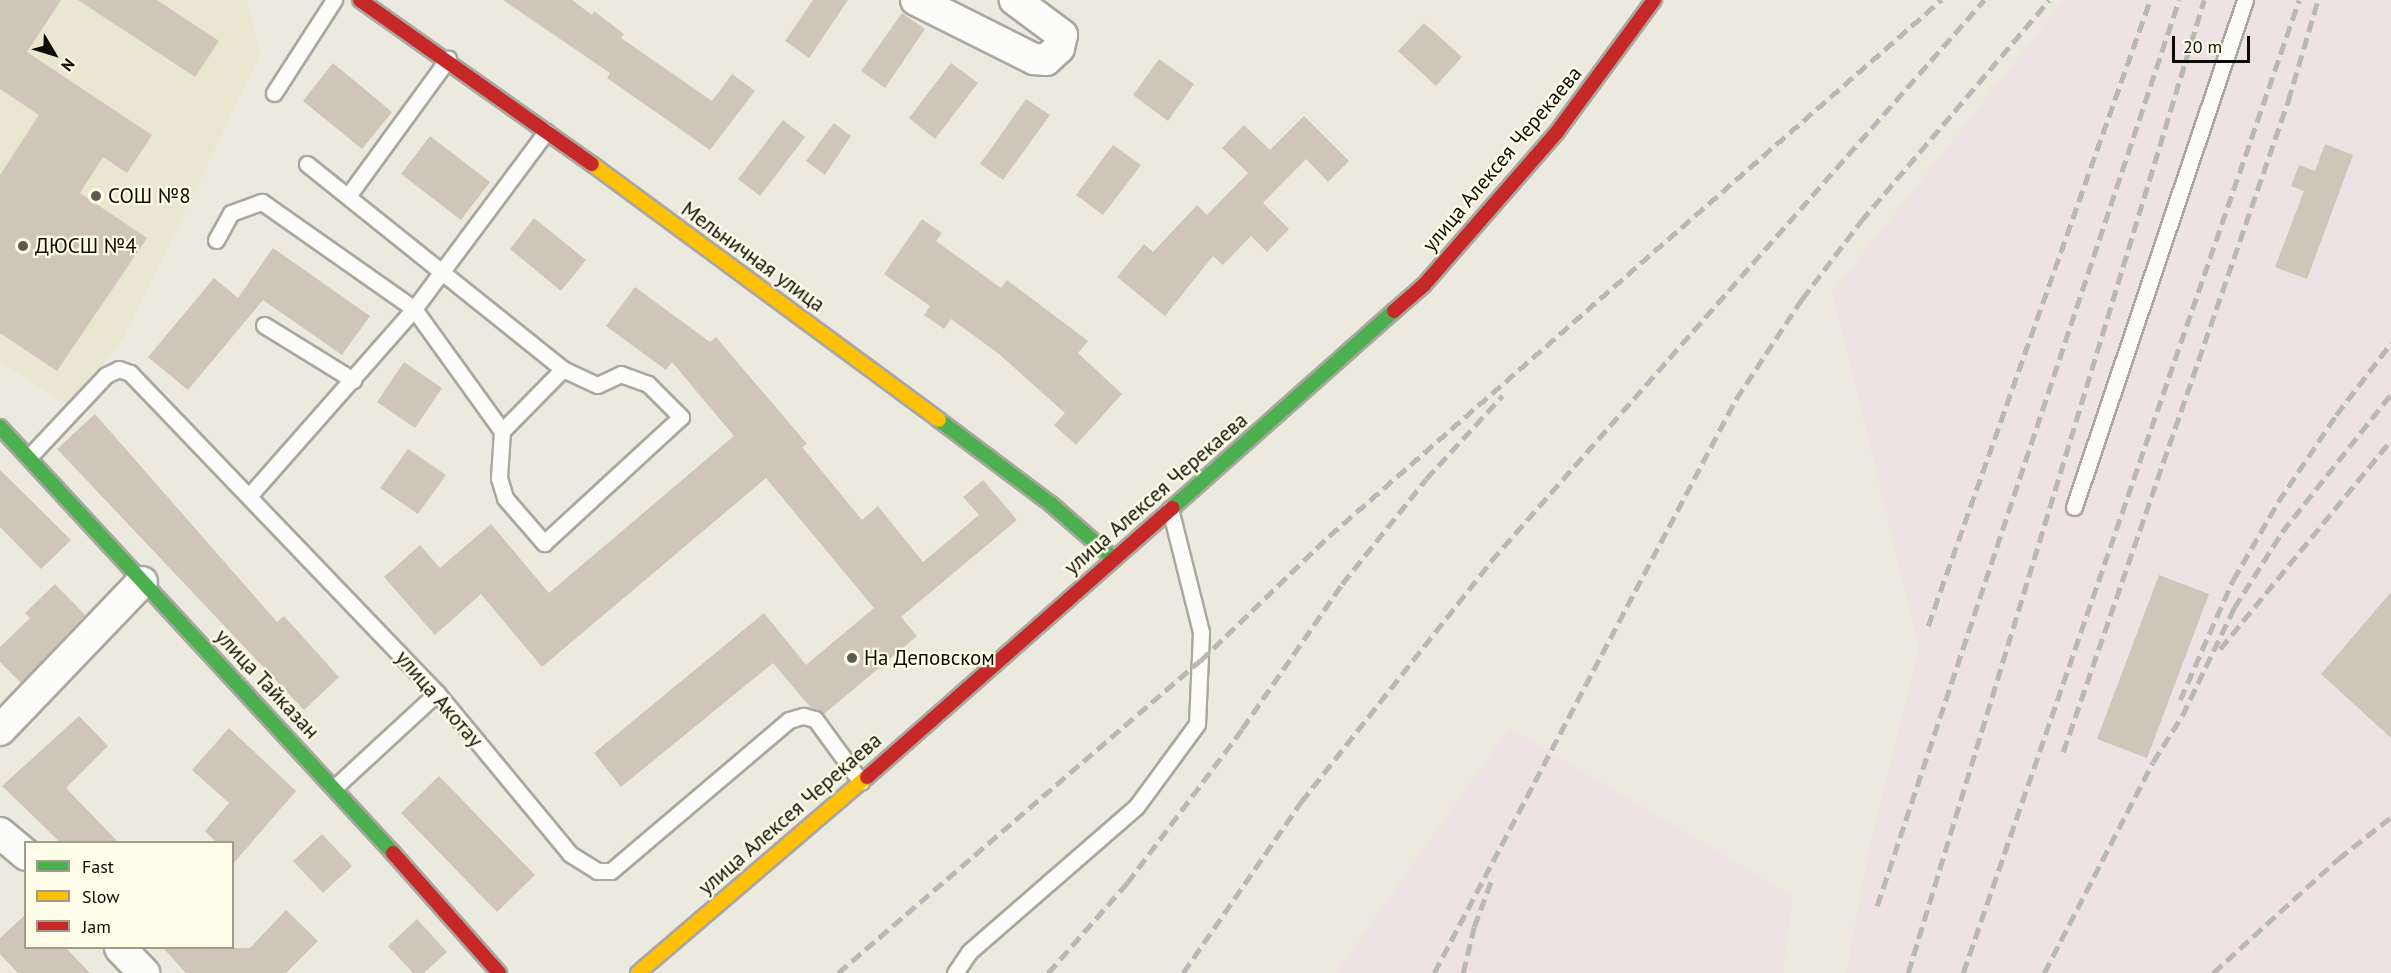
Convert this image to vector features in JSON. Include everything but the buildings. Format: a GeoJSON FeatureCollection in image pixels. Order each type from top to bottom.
{"type":"FeatureCollection","features":[{"type":"Feature","properties":{"kind":"street","name":"Мельничная улица"},"geometry":{"type":"LineString","coordinates":[[360,0],[448,59],[1042,497],[1113,558]]}},
{"type":"Feature","properties":{"kind":"street"},"geometry":{"type":"LineString","coordinates":[[916,0],[1034,59],[1046,60],[1059,48],[1062,35],[1015,0]]}},
{"type":"Feature","properties":{"kind":"street","name":"улица Алексея Черекаева"},"geometry":{"type":"LineString","coordinates":[[638,973],[861,782],[1424,285],[1557,132],[1654,0]]}},
{"type":"Feature","properties":{"kind":"street","name":"улица Тайказан"},"geometry":{"type":"LineString","coordinates":[[0,427],[335,788],[499,973]]}},
{"type":"Feature","properties":{"kind":"street"},"geometry":{"type":"LineString","coordinates":[[0,730],[142,582]]}},
{"type":"Feature","properties":{"kind":"street"},"geometry":{"type":"LineString","coordinates":[[0,833],[24,853]]}},
{"type":"Feature","properties":{"kind":"street"},"geometry":{"type":"LineString","coordinates":[[121,949],[144,973]]}},
{"type":"Feature","properties":{"kind":"lane"},"geometry":{"type":"LineString","coordinates":[[274,93],[334,0]]}},
{"type":"Feature","properties":{"kind":"lane"},"geometry":{"type":"LineString","coordinates":[[2074,507],[2244,0]]}},
{"type":"Feature","properties":{"kind":"lane"},"geometry":{"type":"LineString","coordinates":[[348,196],[448,59]]}},
{"type":"Feature","properties":{"kind":"lane"},"geometry":{"type":"LineString","coordinates":[[249,496],[414,309],[441,270],[494,207],[546,132]]}},
{"type":"Feature","properties":{"kind":"lane"},"geometry":{"type":"LineString","coordinates":[[216,240],[231,213],[262,201],[414,309],[502,431],[499,478],[504,498],[544,543],[681,417],[648,384],[621,374],[597,385],[563,369],[307,164]]}},
{"type":"Feature","properties":{"kind":"lane"},"geometry":{"type":"LineString","coordinates":[[264,325],[353,380]]}},
{"type":"Feature","properties":{"kind":"lane","name":"улица Акотау"},"geometry":{"type":"LineString","coordinates":[[29,457],[106,375],[119,369],[130,373],[437,693],[570,854],[597,871],[611,871],[789,720],[803,716],[815,719],[861,782]]}},
{"type":"Feature","properties":{"kind":"lane"},"geometry":{"type":"LineString","coordinates":[[502,431],[563,369]]}},
{"type":"Feature","properties":{"kind":"lane"},"geometry":{"type":"LineString","coordinates":[[955,973],[969,951],[1136,807],[1197,724],[1201,633],[1170,509]]}},
{"type":"Feature","properties":{"kind":"lane"},"geometry":{"type":"LineString","coordinates":[[335,788],[437,693]]}},
{"type":"Feature","properties":{"kind":"shaded area","name":"СОШ №8"},"geometry":{"type":"Polygon","coordinates":[[[0,0],[247,0],[260,55],[124,338],[68,406],[0,361],[0,0]]]}},
{"type":"Feature","properties":{"kind":"shaded area"},"geometry":{"type":"Polygon","coordinates":[[[2064,0],[2391,0],[2391,973],[1846,973],[1868,855],[1919,647],[1832,292],[2064,0]]]}},
{"type":"Feature","properties":{"kind":"shaded area"},"geometry":{"type":"Polygon","coordinates":[[[1509,728],[1793,896],[1783,973],[1336,973],[1509,728]]]}},
{"type":"Feature","properties":{"kind":"railway"},"geometry":{"type":"LineString","coordinates":[[838,973],[1200,661],[1329,536],[1941,0]]}},
{"type":"Feature","properties":{"kind":"railway"},"geometry":{"type":"LineString","coordinates":[[1183,973],[1301,802],[1491,561],[1984,0]]}},
{"type":"Feature","properties":{"kind":"railway"},"geometry":{"type":"LineString","coordinates":[[1434,973],[1736,399],[1802,299],[1861,221],[2049,0]]}},
{"type":"Feature","properties":{"kind":"railway"},"geometry":{"type":"LineString","coordinates":[[1928,626],[2150,0]]}},
{"type":"Feature","properties":{"kind":"railway"},"geometry":{"type":"LineString","coordinates":[[1877,906],[2179,0]]}},
{"type":"Feature","properties":{"kind":"railway"},"geometry":{"type":"LineString","coordinates":[[1908,973],[2204,0]]}},
{"type":"Feature","properties":{"kind":"railway"},"geometry":{"type":"LineString","coordinates":[[1963,973],[2299,0]]}},
{"type":"Feature","properties":{"kind":"railway"},"geometry":{"type":"LineString","coordinates":[[2063,752],[2288,101],[2318,0]]}},
{"type":"Feature","properties":{"kind":"railway"},"geometry":{"type":"LineString","coordinates":[[2180,700],[2233,580],[2278,502],[2336,415],[2391,343]]}},
{"type":"Feature","properties":{"kind":"railway"},"geometry":{"type":"LineString","coordinates":[[2044,973],[2153,762],[2182,716],[2234,608],[2282,532],[2391,394]]}},
{"type":"Feature","properties":{"kind":"railway"},"geometry":{"type":"LineString","coordinates":[[1048,973],[1127,883],[1242,729],[1342,584],[1426,479],[1502,396]]}},
{"type":"Feature","properties":{"kind":"railway"},"geometry":{"type":"LineString","coordinates":[[2220,649],[2391,440]]}},
{"type":"Feature","properties":{"kind":"railway"},"geometry":{"type":"LineString","coordinates":[[2213,973],[2338,859],[2391,817]]}},
{"type":"Feature","properties":{"kind":"railway"},"geometry":{"type":"LineString","coordinates":[[1463,973],[1474,927],[1493,876]]}},
{"type":"Feature","properties":{"kind":"traffic: fast"},"geometry":{"type":"LineString","coordinates":[[1172,508],[1394,311]]}},
{"type":"Feature","properties":{"kind":"traffic: fast"},"geometry":{"type":"LineString","coordinates":[[939,420],[1051,504],[1113,558]]}},
{"type":"Feature","properties":{"kind":"traffic: fast"},"geometry":{"type":"LineString","coordinates":[[0,427],[393,853]]}},
{"type":"Feature","properties":{"kind":"traffic: slow"},"geometry":{"type":"LineString","coordinates":[[592,164],[939,420]]}},
{"type":"Feature","properties":{"kind":"traffic: slow"},"geometry":{"type":"LineString","coordinates":[[638,973],[867,777]]}},
{"type":"Feature","properties":{"kind":"traffic: jam"},"geometry":{"type":"LineString","coordinates":[[360,0],[592,164]]}},
{"type":"Feature","properties":{"kind":"traffic: jam"},"geometry":{"type":"LineString","coordinates":[[1394,311],[1424,285],[1557,132],[1654,0]]}},
{"type":"Feature","properties":{"kind":"traffic: jam"},"geometry":{"type":"LineString","coordinates":[[867,777],[1172,508]]}},
{"type":"Feature","properties":{"kind":"traffic: jam"},"geometry":{"type":"LineString","coordinates":[[393,853],[499,973]]}},
{"type":"Feature","properties":{"kind":"place","name":"СОШ №8"},"geometry":{"type":"Point","coordinates":[96,196]}},
{"type":"Feature","properties":{"kind":"place","name":"ДЮСШ №4"},"geometry":{"type":"Point","coordinates":[23,246]}},
{"type":"Feature","properties":{"kind":"place","name":"На Деповском"},"geometry":{"type":"Point","coordinates":[852,658]}}]}
